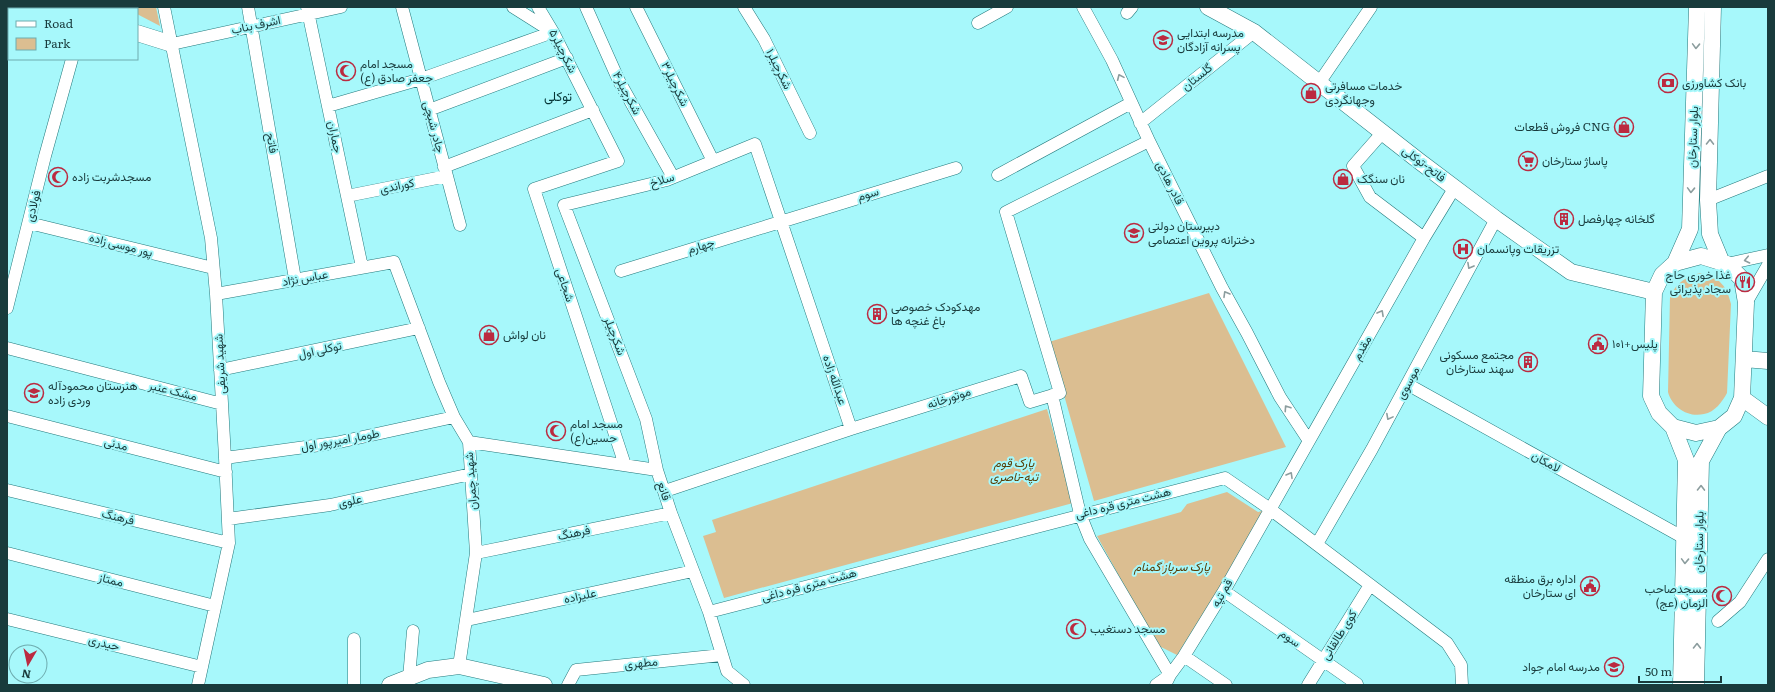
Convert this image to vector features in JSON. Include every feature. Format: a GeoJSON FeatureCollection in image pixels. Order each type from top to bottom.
{"type":"FeatureCollection","features":[{"type":"Feature","properties":{"kind":"main road","name":"فاتح-توکلی"},"geometry":{"type":"LineString","coordinates":[[1208,7],[1254,32],[1496,219],[1571,272],[1654,292]]}},
{"type":"Feature","properties":{"kind":"main road","name":"بلوار ستارخان"},"geometry":{"type":"LineString","coordinates":[[1675,263],[1690,229],[1697,7]]}},
{"type":"Feature","properties":{"kind":"main road","name":"بلوار ستارخان"},"geometry":{"type":"LineString","coordinates":[[1713,7],[1708,200],[1710,234],[1724,264]]}},
{"type":"Feature","properties":{"kind":"main road"},"geometry":{"type":"LineString","coordinates":[[138,33],[172,44]]}},
{"type":"Feature","properties":{"kind":"main road"},"geometry":{"type":"LineString","coordinates":[[1701,256],[1724,264],[1742,279],[1746,303],[1742,398],[1734,416],[1719,428],[1696,433],[1673,427],[1659,413],[1651,396],[1654,292],[1662,275],[1675,263],[1701,256]]}},
{"type":"Feature","properties":{"kind":"main road"},"geometry":{"type":"LineString","coordinates":[[1744,359],[1768,362]]}},
{"type":"Feature","properties":{"kind":"main road"},"geometry":{"type":"LineString","coordinates":[[1742,398],[1768,417]]}},
{"type":"Feature","properties":{"kind":"main road","name":"بلوار ستارخان"},"geometry":{"type":"LineString","coordinates":[[1673,427],[1686,460],[1686,539],[1680,685]]}},
{"type":"Feature","properties":{"kind":"main road","name":"بلوار ستارخان"},"geometry":{"type":"LineString","coordinates":[[1696,685],[1701,461],[1719,428]]}},
{"type":"Feature","properties":{"kind":"main road"},"geometry":{"type":"LineString","coordinates":[[390,685],[428,670],[460,666],[544,685]]}},
{"type":"Feature","properties":{"kind":"street","name":"شهید شریفى"},"geometry":{"type":"LineString","coordinates":[[164,7],[210,238],[216,294],[226,472],[229,543],[198,685]]}},
{"type":"Feature","properties":{"kind":"street","name":"فاتح"},"geometry":{"type":"LineString","coordinates":[[248,7],[295,280]]}},
{"type":"Feature","properties":{"kind":"street","name":"اشرف بناب"},"geometry":{"type":"LineString","coordinates":[[172,44],[251,26],[307,10],[341,7]]}},
{"type":"Feature","properties":{"kind":"street","name":"چادر شبچی"},"geometry":{"type":"LineString","coordinates":[[402,7],[460,225]]}},
{"type":"Feature","properties":{"kind":"street"},"geometry":{"type":"LineString","coordinates":[[513,7],[554,32]]}},
{"type":"Feature","properties":{"kind":"street","name":"شکرچیلر۵"},"geometry":{"type":"LineString","coordinates":[[538,7],[554,32],[618,161]]}},
{"type":"Feature","properties":{"kind":"street","name":"شکرچیلر۴"},"geometry":{"type":"LineString","coordinates":[[586,7],[620,80],[674,177]]}},
{"type":"Feature","properties":{"kind":"street","name":"شکرچیلر۳"},"geometry":{"type":"LineString","coordinates":[[636,7],[712,161]]}},
{"type":"Feature","properties":{"kind":"street","name":"شکرچیلر۱"},"geometry":{"type":"LineString","coordinates":[[744,7],[764,39],[810,133]]}},
{"type":"Feature","properties":{"kind":"street"},"geometry":{"type":"LineString","coordinates":[[978,23],[1007,7]]}},
{"type":"Feature","properties":{"kind":"street","name":"قادر هادی"},"geometry":{"type":"LineString","coordinates":[[1083,7],[1112,60],[1140,123],[1222,288],[1248,333],[1280,397],[1309,441]]}},
{"type":"Feature","properties":{"kind":"street"},"geometry":{"type":"LineString","coordinates":[[1319,83],[1371,7]]}},
{"type":"Feature","properties":{"kind":"street","name":"جماران"},"geometry":{"type":"LineString","coordinates":[[307,10],[362,267]]}},
{"type":"Feature","properties":{"kind":"street"},"geometry":{"type":"LineString","coordinates":[[328,106],[421,79],[554,32]]}},
{"type":"Feature","properties":{"kind":"street","name":"گلستان"},"geometry":{"type":"LineString","coordinates":[[1140,123],[1254,32]]}},
{"type":"Feature","properties":{"kind":"street"},"geometry":{"type":"LineString","coordinates":[[429,110],[566,58]]}},
{"type":"Feature","properties":{"kind":"street","name":"فولادی"},"geometry":{"type":"LineString","coordinates":[[7,308],[72,60]]}},
{"type":"Feature","properties":{"kind":"street"},"geometry":{"type":"LineString","coordinates":[[998,175],[1132,103]]}},
{"type":"Feature","properties":{"kind":"street","name":"کوراندی"},"geometry":{"type":"LineString","coordinates":[[347,196],[446,171],[593,110]]}},
{"type":"Feature","properties":{"kind":"street"},"geometry":{"type":"LineString","coordinates":[[1382,132],[1353,166],[1370,197],[1424,238]]}},
{"type":"Feature","properties":{"kind":"street"},"geometry":{"type":"LineString","coordinates":[[1149,141],[1006,212],[1060,393],[1052,395],[1080,514],[1090,539],[1167,680]]}},
{"type":"Feature","properties":{"kind":"street","name":"سلاخ"},"geometry":{"type":"LineString","coordinates":[[564,205],[674,177],[755,144]]}},
{"type":"Feature","properties":{"kind":"street","name":"عبدالله زاده"},"geometry":{"type":"LineString","coordinates":[[755,144],[851,429]]}},
{"type":"Feature","properties":{"kind":"street","name":"شجاعی"},"geometry":{"type":"LineString","coordinates":[[618,161],[534,189],[625,465]]}},
{"type":"Feature","properties":{"kind":"street","name":"سوم"},"geometry":{"type":"LineString","coordinates":[[781,221],[956,168]]}},
{"type":"Feature","properties":{"kind":"street"},"geometry":{"type":"LineString","coordinates":[[1708,200],[1768,176]]}},
{"type":"Feature","properties":{"kind":"street","name":"مقدم"},"geometry":{"type":"LineString","coordinates":[[1270,509],[1424,238],[1455,187]]}},
{"type":"Feature","properties":{"kind":"street","name":"شکرچیلر"},"geometry":{"type":"LineString","coordinates":[[564,205],[646,419],[657,470]]}},
{"type":"Feature","properties":{"kind":"street","name":"موسوی"},"geometry":{"type":"LineString","coordinates":[[1317,544],[1372,449],[1496,219]]}},
{"type":"Feature","properties":{"kind":"street","name":"چهارم"},"geometry":{"type":"LineString","coordinates":[[621,271],[781,221]]}},
{"type":"Feature","properties":{"kind":"street","name":"پور موسی زاده"},"geometry":{"type":"LineString","coordinates":[[29,223],[213,268]]}},
{"type":"Feature","properties":{"kind":"street"},"geometry":{"type":"LineString","coordinates":[[1724,264],[1768,255]]}},
{"type":"Feature","properties":{"kind":"street","name":"عباس نژاد"},"geometry":{"type":"LineString","coordinates":[[216,294],[394,262]]}},
{"type":"Feature","properties":{"kind":"street","name":"شهید چمران"},"geometry":{"type":"LineString","coordinates":[[394,262],[438,382],[454,417],[469,442],[476,553],[460,666]]}},
{"type":"Feature","properties":{"kind":"street"},"geometry":{"type":"LineString","coordinates":[[1746,303],[1768,266]]}},
{"type":"Feature","properties":{"kind":"street","name":"توکلی اول"},"geometry":{"type":"LineString","coordinates":[[220,370],[419,328]]}},
{"type":"Feature","properties":{"kind":"street","name":"مشک عنبر"},"geometry":{"type":"LineString","coordinates":[[7,348],[222,404]]}},
{"type":"Feature","properties":{"kind":"street","name":"موتورخانه"},"geometry":{"type":"LineString","coordinates":[[851,429],[1021,376],[1030,402],[1052,395]]}},
{"type":"Feature","properties":{"kind":"street","name":"لامکان"},"geometry":{"type":"LineString","coordinates":[[1407,384],[1686,539]]}},
{"type":"Feature","properties":{"kind":"street","name":"مدنی"},"geometry":{"type":"LineString","coordinates":[[7,416],[226,472]]}},
{"type":"Feature","properties":{"kind":"street","name":"طومار امیرپور اول"},"geometry":{"type":"LineString","coordinates":[[225,458],[335,443],[454,417]]}},
{"type":"Feature","properties":{"kind":"street"},"geometry":{"type":"LineString","coordinates":[[665,491],[851,429]]}},
{"type":"Feature","properties":{"kind":"street","name":"قانع"},"geometry":{"type":"LineString","coordinates":[[469,442],[657,470],[671,513],[709,612],[727,671],[744,685]]}},
{"type":"Feature","properties":{"kind":"street","name":"علوی"},"geometry":{"type":"LineString","coordinates":[[228,519],[330,505],[471,474]]}},
{"type":"Feature","properties":{"kind":"street","name":"هشت متری قره داغی"},"geometry":{"type":"LineString","coordinates":[[709,612],[1080,514],[1225,478],[1270,509],[1447,643],[1461,665],[1462,685]]}},
{"type":"Feature","properties":{"kind":"street","name":"فرهنگ"},"geometry":{"type":"LineString","coordinates":[[7,490],[229,543]]}},
{"type":"Feature","properties":{"kind":"street","name":"قم تپه"},"geometry":{"type":"LineString","coordinates":[[1156,685],[1167,680],[1184,656],[1224,591],[1270,509]]}},
{"type":"Feature","properties":{"kind":"street","name":"فرهنگ"},"geometry":{"type":"LineString","coordinates":[[476,553],[671,513]]}},
{"type":"Feature","properties":{"kind":"street","name":"ممتاز"},"geometry":{"type":"LineString","coordinates":[[7,553],[215,606]]}},
{"type":"Feature","properties":{"kind":"street"},"geometry":{"type":"LineString","coordinates":[[1718,622],[1740,602],[1768,559]]}},
{"type":"Feature","properties":{"kind":"street","name":"علیزاده"},"geometry":{"type":"LineString","coordinates":[[467,620],[693,572]]}},
{"type":"Feature","properties":{"kind":"street","name":"کوی طالقانی"},"geometry":{"type":"LineString","coordinates":[[1308,685],[1370,585]]}},
{"type":"Feature","properties":{"kind":"street","name":"سوم"},"geometry":{"type":"LineString","coordinates":[[1224,591],[1357,684]]}},
{"type":"Feature","properties":{"kind":"street","name":"حیدری"},"geometry":{"type":"LineString","coordinates":[[7,619],[202,667]]}},
{"type":"Feature","properties":{"kind":"street"},"geometry":{"type":"LineString","coordinates":[[409,678],[413,631]]}},
{"type":"Feature","properties":{"kind":"street"},"geometry":{"type":"LineString","coordinates":[[354,639],[354,685]]}},
{"type":"Feature","properties":{"kind":"street","name":"مطهری"},"geometry":{"type":"LineString","coordinates":[[568,685],[576,670],[722,655]]}},
{"type":"Feature","properties":{"kind":"street"},"geometry":{"type":"LineString","coordinates":[[1184,656],[1226,685]]}},
{"type":"Feature","properties":{"kind":"green space"},"geometry":{"type":"Polygon","coordinates":[[[123,7],[156,7],[160,26],[138,15],[138,8],[123,7]]]}},
{"type":"Feature","properties":{"kind":"green space"},"geometry":{"type":"Polygon","coordinates":[[[1701,273],[1713,277],[1722,284],[1727,292],[1731,304],[1727,393],[1715,409],[1708,413],[1698,415],[1687,413],[1677,407],[1668,392],[1670,296],[1682,281],[1701,273]]]}},
{"type":"Feature","properties":{"kind":"green space"},"geometry":{"type":"Polygon","coordinates":[[[1209,293],[1286,447],[1094,501],[1049,342],[1209,293]]]}},
{"type":"Feature","properties":{"kind":"green space","name":"پارک قوم تپه-ناصری"},"geometry":{"type":"Polygon","coordinates":[[[1047,409],[1073,503],[724,598],[703,536],[716,532],[712,520],[1047,409]]]}},
{"type":"Feature","properties":{"kind":"green space","name":"پارک سرباز گمنام"},"geometry":{"type":"Polygon","coordinates":[[[1227,492],[1258,512],[1270,509],[1177,655],[1157,645],[1097,536],[1181,512],[1187,504],[1227,492]]]}},
{"type":"Feature","properties":{"kind":"place","name":"مدرسه ابتدایی پسرانه آزادگان"},"geometry":{"type":"Point","coordinates":[1163,40]}},
{"type":"Feature","properties":{"kind":"place","name":"مسجد امام جعفر صادق (ع)"},"geometry":{"type":"Point","coordinates":[346,71]}},
{"type":"Feature","properties":{"kind":"place","name":"بانک کشاورزی"},"geometry":{"type":"Point","coordinates":[1668,83]}},
{"type":"Feature","properties":{"kind":"place","name":"خدمات مسافرتی وجهانگردی"},"geometry":{"type":"Point","coordinates":[1311,93]}},
{"type":"Feature","properties":{"kind":"place","name":"فروش قطعات CNG"},"geometry":{"type":"Point","coordinates":[1624,127]}},
{"type":"Feature","properties":{"kind":"place","name":"پاساژ ستارخان"},"geometry":{"type":"Point","coordinates":[1528,161]}},
{"type":"Feature","properties":{"kind":"place","name":"مسجدشربت زاده"},"geometry":{"type":"Point","coordinates":[58,177]}},
{"type":"Feature","properties":{"kind":"place","name":"نان سنگک"},"geometry":{"type":"Point","coordinates":[1343,179]}},
{"type":"Feature","properties":{"kind":"place","name":"گلخانه چهارفصل"},"geometry":{"type":"Point","coordinates":[1564,219]}},
{"type":"Feature","properties":{"kind":"place","name":"دبیرستان دولتی دخترانه پروین اعتصامی"},"geometry":{"type":"Point","coordinates":[1134,233]}},
{"type":"Feature","properties":{"kind":"place","name":"تزریقات وپانسمان"},"geometry":{"type":"Point","coordinates":[1463,249]}},
{"type":"Feature","properties":{"kind":"place","name":"غذا خوری حاج سجاد پذیرائی"},"geometry":{"type":"Point","coordinates":[1745,282]}},
{"type":"Feature","properties":{"kind":"place","name":"مهدکودک خصوصی باغ غنچه ها"},"geometry":{"type":"Point","coordinates":[877,314]}},
{"type":"Feature","properties":{"kind":"place","name":"نان لواش"},"geometry":{"type":"Point","coordinates":[489,335]}},
{"type":"Feature","properties":{"kind":"place","name":"پلیس+۱۰۱"},"geometry":{"type":"Point","coordinates":[1598,344]}},
{"type":"Feature","properties":{"kind":"place","name":"مجتمع مسکونی سهند ستارخان"},"geometry":{"type":"Point","coordinates":[1528,362]}},
{"type":"Feature","properties":{"kind":"place","name":"هنرستان محمودآله وردی زاده"},"geometry":{"type":"Point","coordinates":[34,393]}},
{"type":"Feature","properties":{"kind":"place","name":"مسجد امام حسین(ع)"},"geometry":{"type":"Point","coordinates":[556,431]}},
{"type":"Feature","properties":{"kind":"place","name":"اداره برق منطقه ای ستارخان"},"geometry":{"type":"Point","coordinates":[1590,586]}},
{"type":"Feature","properties":{"kind":"place","name":"مسجدصاحب الزمان (عج)"},"geometry":{"type":"Point","coordinates":[1722,596]}},
{"type":"Feature","properties":{"kind":"place","name":"مسجد دستغیب"},"geometry":{"type":"Point","coordinates":[1076,629]}},
{"type":"Feature","properties":{"kind":"place","name":"مدرسه امام جواد"},"geometry":{"type":"Point","coordinates":[1614,667]}},
{"type":"Feature","properties":{"kind":"district","name":"توکلی"},"geometry":{"type":"Point","coordinates":[558,96]}}]}
